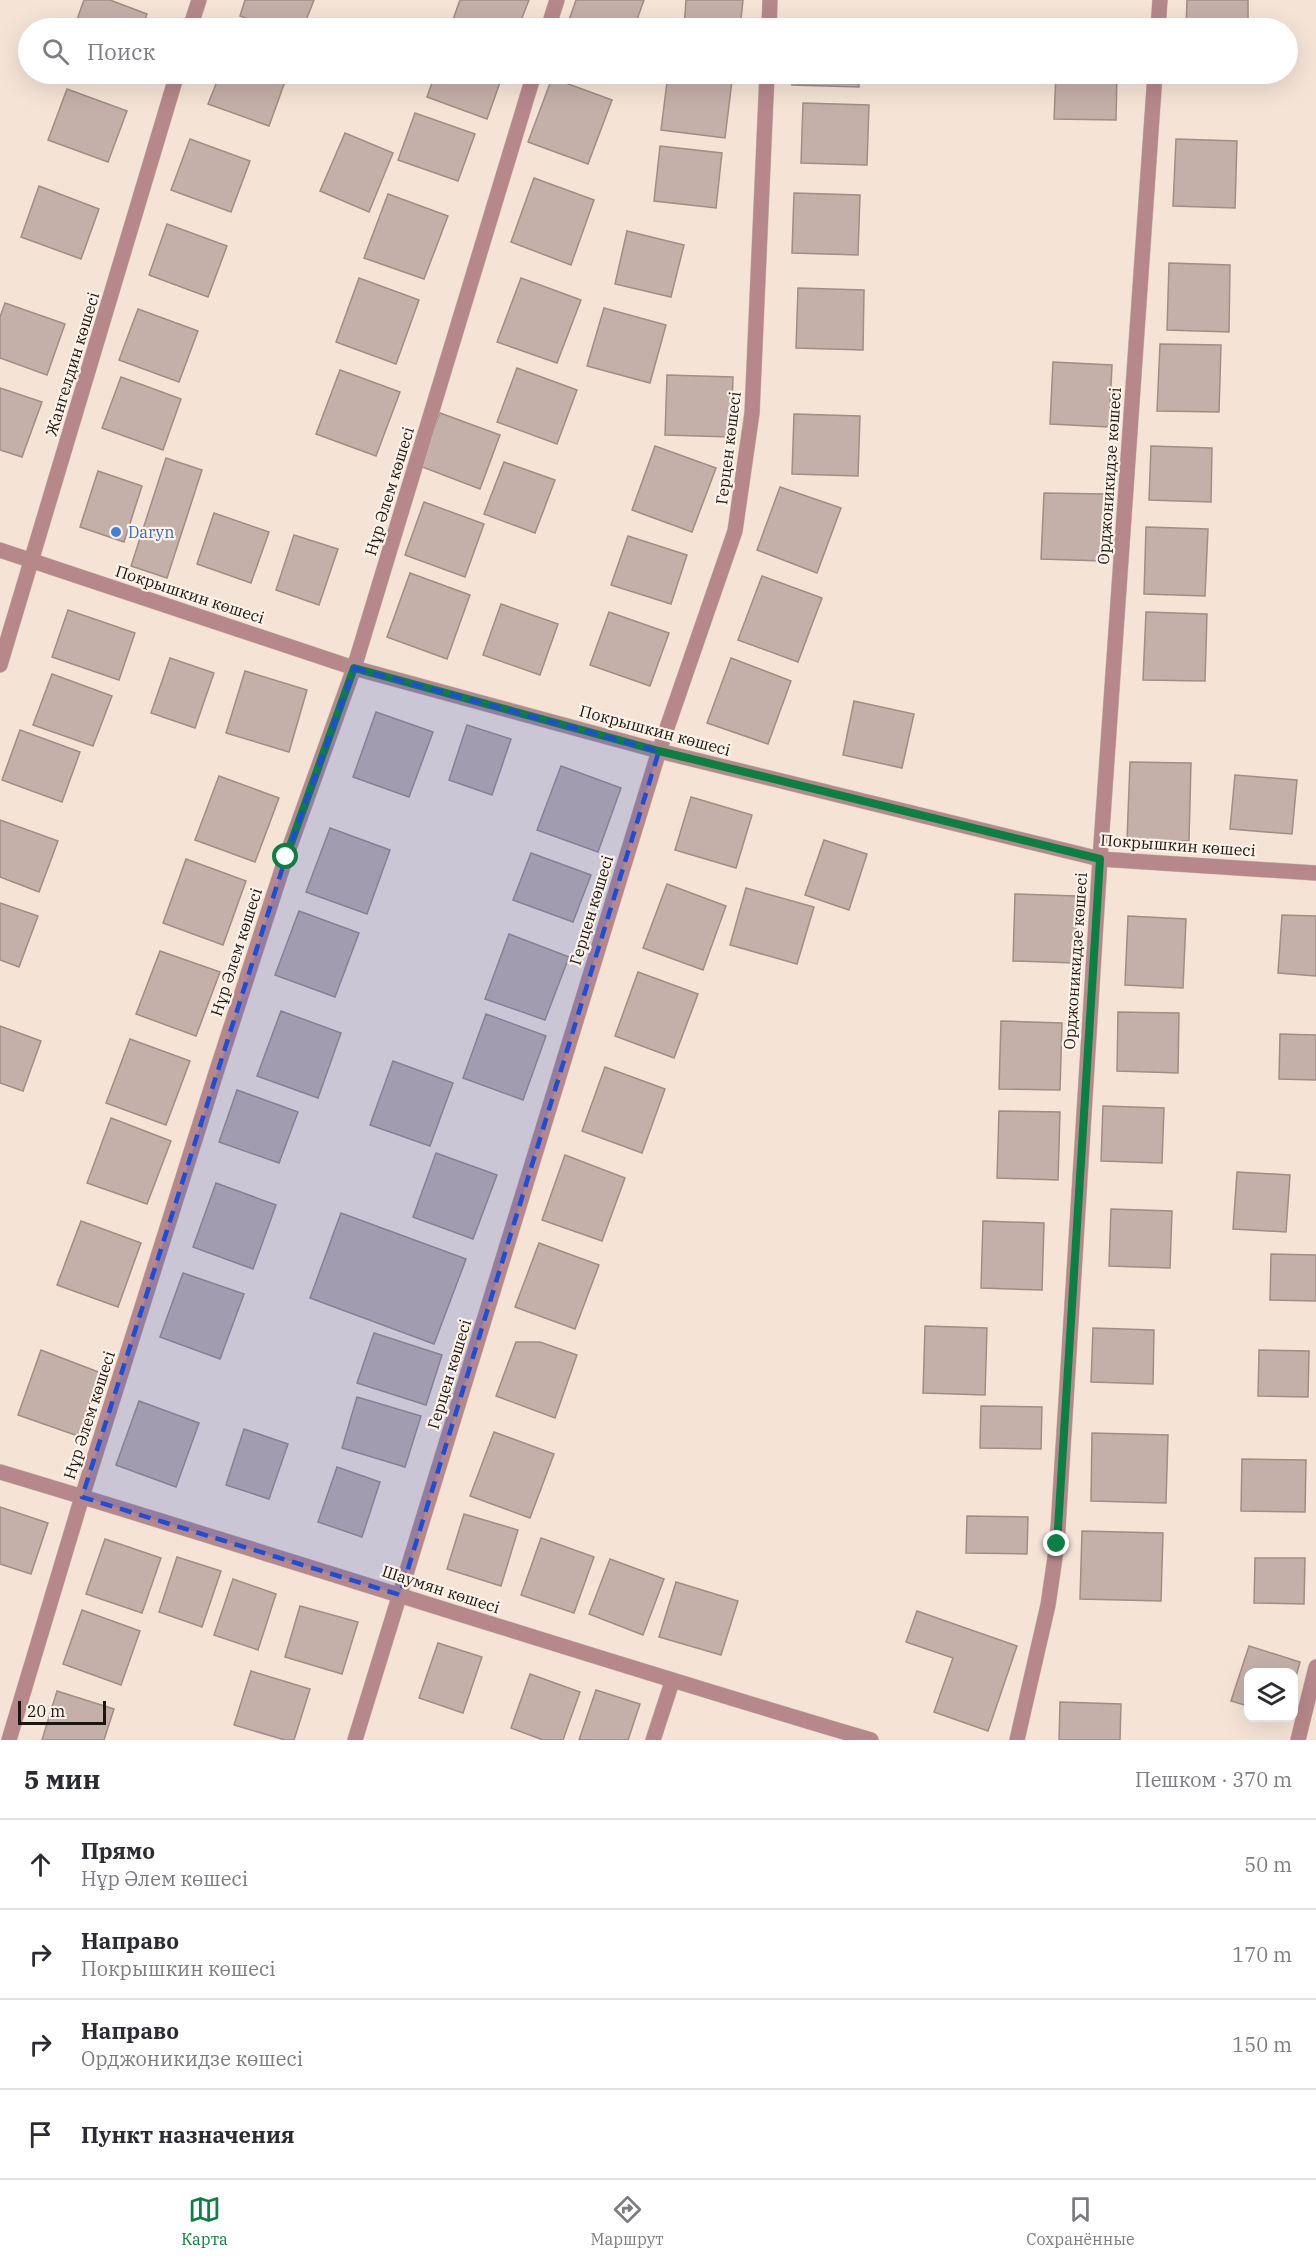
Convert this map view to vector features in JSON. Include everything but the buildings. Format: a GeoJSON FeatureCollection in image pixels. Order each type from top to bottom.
{"type":"FeatureCollection","features":[{"type":"Feature","properties":{"kind":"street"},"geometry":{"type":"LineString","coordinates":[[193,18],[199,0]]}},
{"type":"Feature","properties":{"kind":"street"},"geometry":{"type":"LineString","coordinates":[[551,18],[557,0]]}},
{"type":"Feature","properties":{"kind":"street"},"geometry":{"type":"LineString","coordinates":[[769,18],[770,0]]}},
{"type":"Feature","properties":{"kind":"street"},"geometry":{"type":"LineString","coordinates":[[1159,18],[1161,0]]}},
{"type":"Feature","properties":{"kind":"street","name":"Жангелдин көшесі"},"geometry":{"type":"LineString","coordinates":[[0,665],[174,84]]}},
{"type":"Feature","properties":{"kind":"street","name":"Нұр Әлем көшесі"},"geometry":{"type":"LineString","coordinates":[[9,1740],[82,1497],[282,868],[354,668],[531,84]]}},
{"type":"Feature","properties":{"kind":"street","name":"Герцен көшесі"},"geometry":{"type":"LineString","coordinates":[[355,1740],[659,751],[735,531],[753,413],[767,84]]}},
{"type":"Feature","properties":{"kind":"street","name":"Орджоникидзе көшесі"},"geometry":{"type":"LineString","coordinates":[[1017,1740],[1048,1605],[1057,1544],[1100,859],[1154,84]]}},
{"type":"Feature","properties":{"kind":"street","name":"Покрышкин көшесі"},"geometry":{"type":"LineString","coordinates":[[0,550],[354,668],[659,751],[1100,859],[1316,873]]}},
{"type":"Feature","properties":{"kind":"street","name":"Шаумян көшесі"},"geometry":{"type":"LineString","coordinates":[[0,1472],[400,1595],[672,1682],[871,1740]]}},
{"type":"Feature","properties":{"kind":"street"},"geometry":{"type":"LineString","coordinates":[[1298,1740],[1316,1667]]}},
{"type":"Feature","properties":{"kind":"street"},"geometry":{"type":"LineString","coordinates":[[654,1740],[672,1682]]}},
{"type":"Feature","properties":{"kind":"highlighted area"},"geometry":{"type":"Polygon","coordinates":[[[354,668],[659,751],[400,1595],[82,1497],[286,857],[354,668]]]}},
{"type":"Feature","properties":{"kind":"place","name":"Daryn"},"geometry":{"type":"Point","coordinates":[116,532]}},
{"type":"Feature","properties":{"kind":"route"},"geometry":{"type":"LineString","coordinates":[[286,857],[354,668],[659,751],[1100,859],[1057,1544]]}}]}
